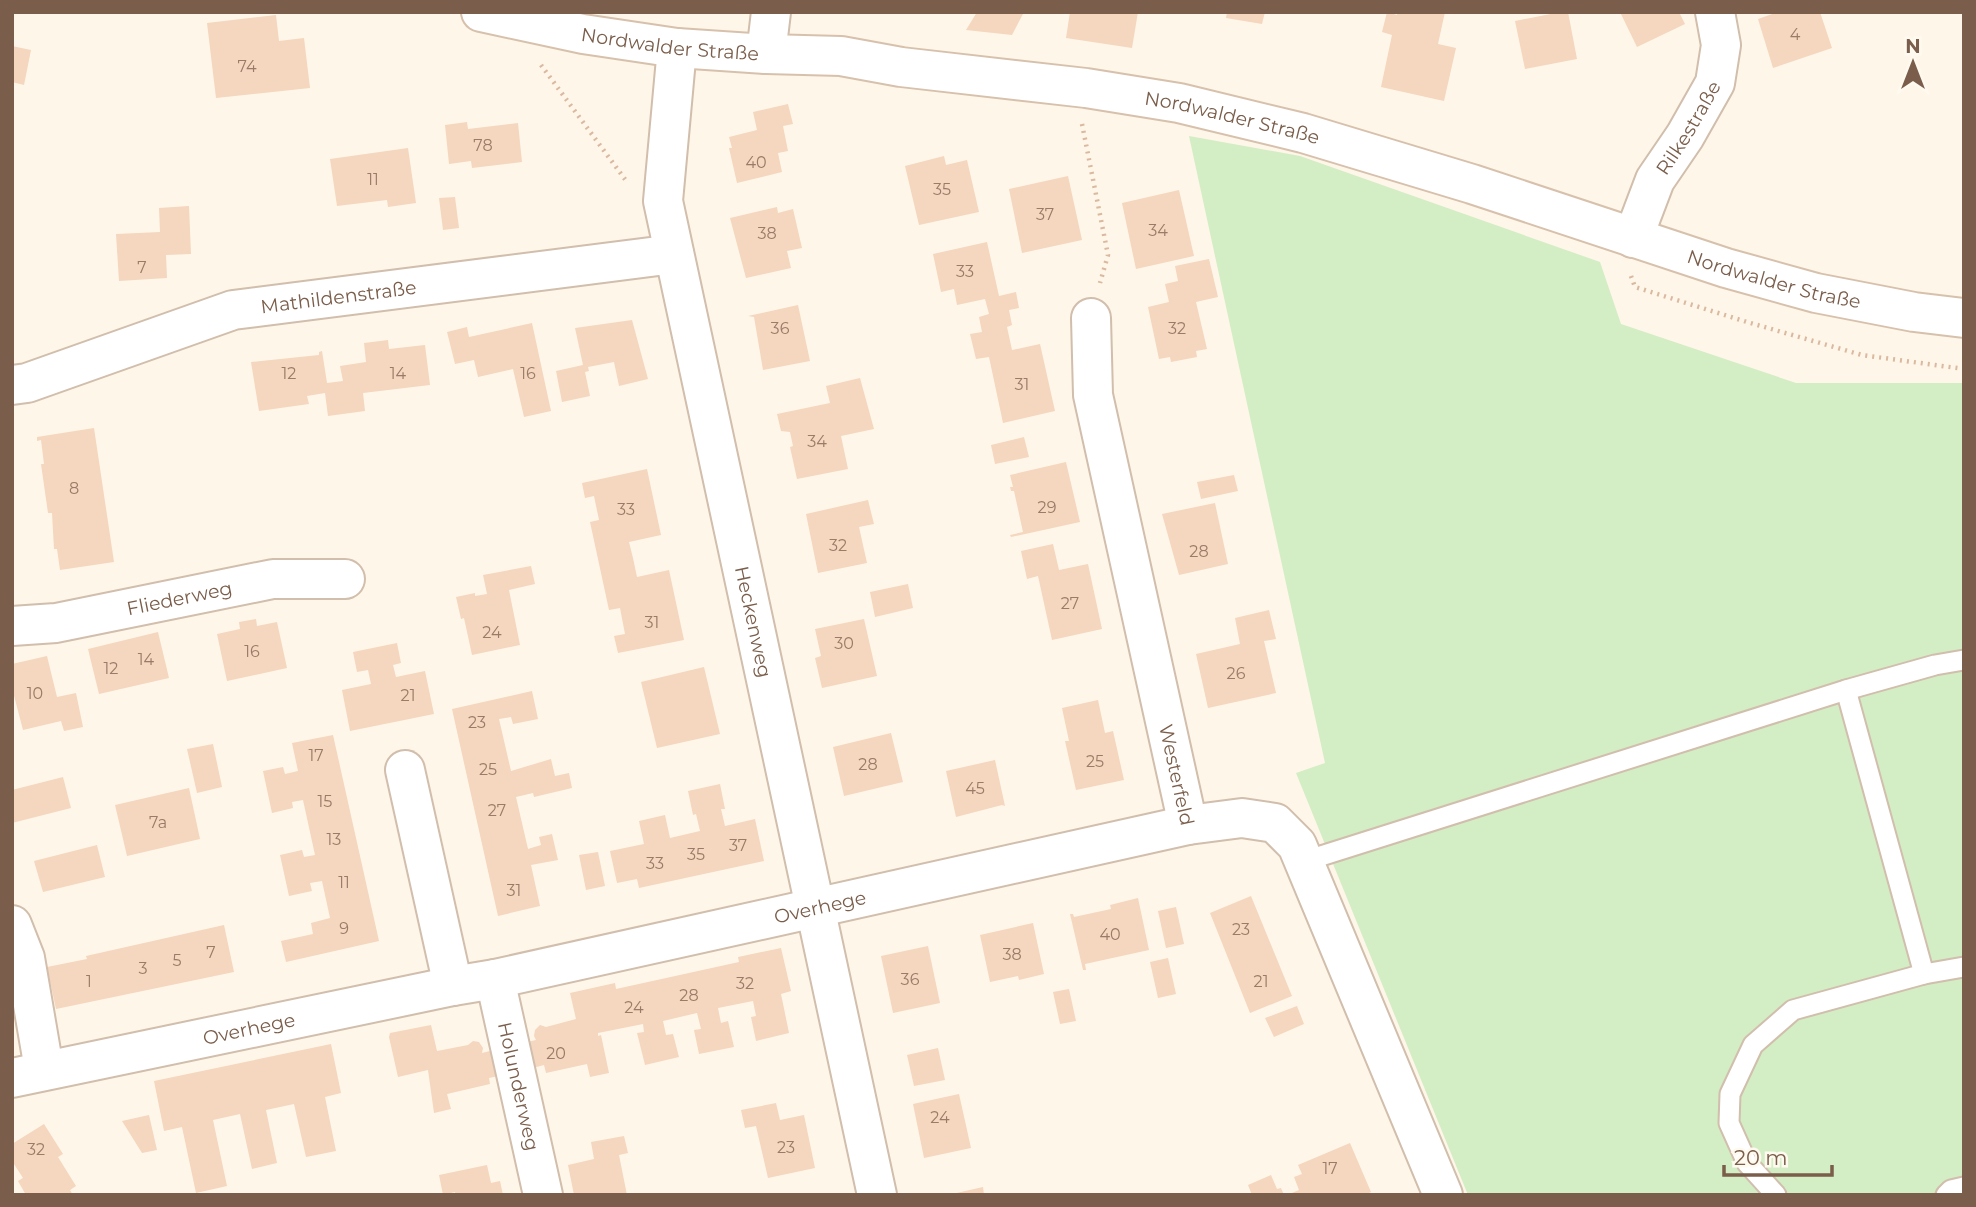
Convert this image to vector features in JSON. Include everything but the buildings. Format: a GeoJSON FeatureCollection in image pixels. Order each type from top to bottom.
{"type":"FeatureCollection","features":[{"type":"Feature","properties":{"kind":"street","name":"Nordwalder Straße"},"geometry":{"type":"LineString","coordinates":[[481,12],[583,34],[677,48],[841,56],[901,67],[1086,88],[1179,103],[1303,133],[1472,184],[1726,268],[1816,293],[1914,312],[1964,318]]}},
{"type":"Feature","properties":{"kind":"street"},"geometry":{"type":"LineString","coordinates":[[766,54],[771,12]]}},
{"type":"Feature","properties":{"kind":"street","name":"Rilkestraße"},"geometry":{"type":"LineString","coordinates":[[1633,238],[1655,180],[1685,136],[1715,83],[1721,45],[1715,12]]}},
{"type":"Feature","properties":{"kind":"street","name":"Heckenweg"},"geometry":{"type":"LineString","coordinates":[[677,48],[663,201],[877,1195]]}},
{"type":"Feature","properties":{"kind":"street","name":"Mathildenstraße"},"geometry":{"type":"LineString","coordinates":[[12,385],[27,383],[233,310],[674,254]]}},
{"type":"Feature","properties":{"kind":"street","name":"Westerfeld"},"geometry":{"type":"LineString","coordinates":[[1091,317],[1093,395],[1188,825],[1242,818],[1275,823],[1297,845],[1443,1195]]}},
{"type":"Feature","properties":{"kind":"street","name":"Fliederweg"},"geometry":{"type":"LineString","coordinates":[[12,626],[56,623],[273,579],[345,579]]}},
{"type":"Feature","properties":{"kind":"street"},"geometry":{"type":"LineString","coordinates":[[405,770],[453,986]]}},
{"type":"Feature","properties":{"kind":"street","name":"Overhege"},"geometry":{"type":"LineString","coordinates":[[12,925],[25,958],[28,1074],[495,979],[1188,825]]}},
{"type":"Feature","properties":{"kind":"street","name":"Holunderweg"},"geometry":{"type":"LineString","coordinates":[[495,979],[543,1195]]}},
{"type":"Feature","properties":{"kind":"lane"},"geometry":{"type":"LineString","coordinates":[[1305,861],[1846,690],[1935,665],[1964,660]]}},
{"type":"Feature","properties":{"kind":"lane"},"geometry":{"type":"LineString","coordinates":[[1846,690],[1924,974]]}},
{"type":"Feature","properties":{"kind":"lane"},"geometry":{"type":"LineString","coordinates":[[1776,1195],[1747,1163],[1729,1123],[1730,1094],[1754,1045],[1793,1010],[1924,974],[1964,967]]}},
{"type":"Feature","properties":{"kind":"lane"},"geometry":{"type":"LineString","coordinates":[[1946,1195],[1964,1187]]}},
{"type":"Feature","properties":{"kind":"path"},"geometry":{"type":"LineString","coordinates":[[537,24],[533,54],[636,194],[663,201]]}},
{"type":"Feature","properties":{"kind":"path"},"geometry":{"type":"LineString","coordinates":[[1082,124],[1108,255],[1091,317]]}},
{"type":"Feature","properties":{"kind":"path"},"geometry":{"type":"LineString","coordinates":[[1633,238],[1628,269],[1635,287],[1862,355],[1964,369]]}},
{"type":"Feature","properties":{"kind":"green space"},"geometry":{"type":"Polygon","coordinates":[[[1189,136],[1300,156],[1600,262],[1621,324],[1796,383],[1964,383],[1964,1195],[1468,1195],[1296,773],[1325,763],[1189,136]]]}}]}
